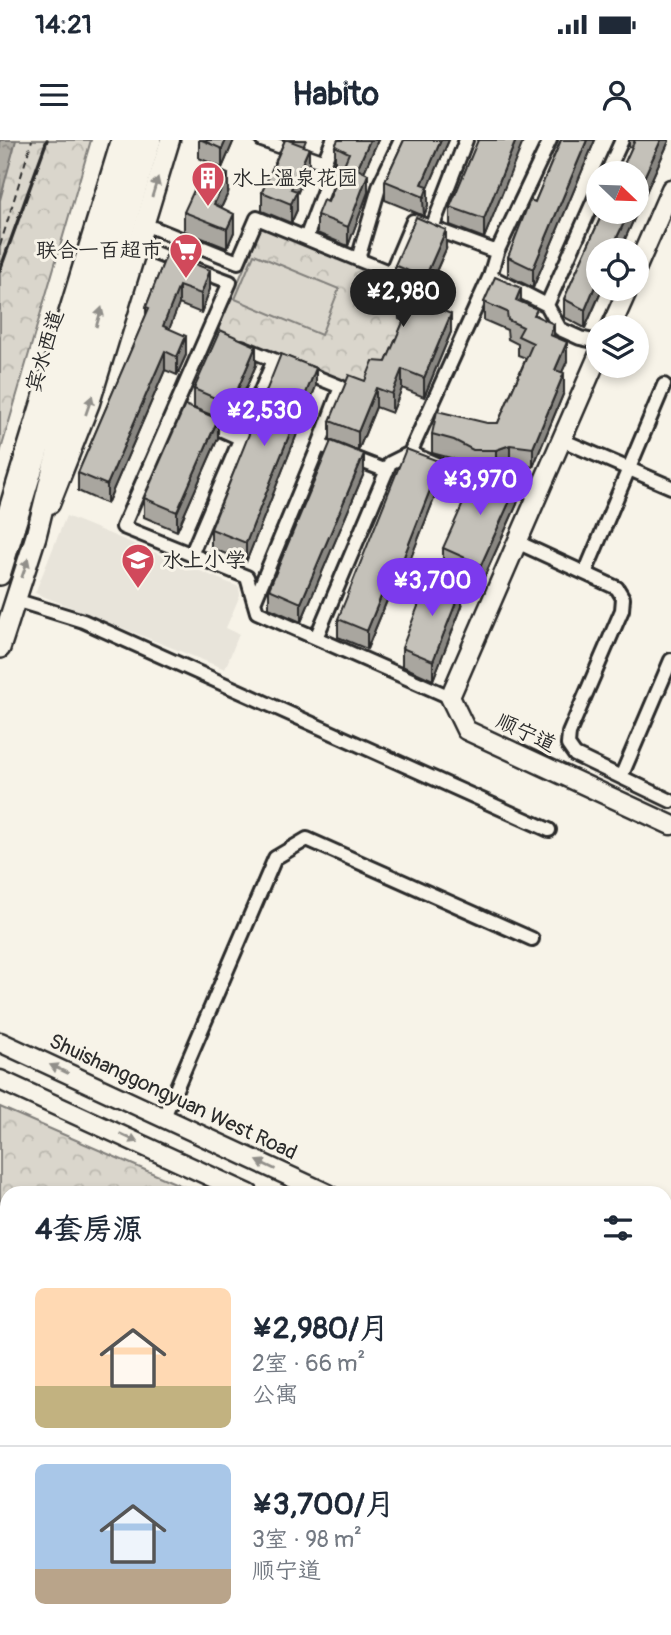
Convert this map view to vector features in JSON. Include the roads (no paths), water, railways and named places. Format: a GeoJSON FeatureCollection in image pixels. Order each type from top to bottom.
{"type":"FeatureCollection","features":[{"type":"Feature","properties":{"kind":"main road","name":"宾水西道"},"geometry":{"type":"LineString","coordinates":[[0,575],[133,140]]}},
{"type":"Feature","properties":{"kind":"main road","name":"宾水西道"},"geometry":{"type":"LineString","coordinates":[[0,648],[36,536],[53,467],[150,140]]}},
{"type":"Feature","properties":{"kind":"street"},"geometry":{"type":"LineString","coordinates":[[0,537],[121,140]]}},
{"type":"Feature","properties":{"kind":"street"},"geometry":{"type":"LineString","coordinates":[[36,536],[90,403],[170,140]]}},
{"type":"Feature","properties":{"kind":"street"},"geometry":{"type":"LineString","coordinates":[[262,140],[324,162],[330,174],[306,238]]}},
{"type":"Feature","properties":{"kind":"street"},"geometry":{"type":"LineString","coordinates":[[324,162],[333,140]]}},
{"type":"Feature","properties":{"kind":"street"},"geometry":{"type":"LineString","coordinates":[[358,259],[380,184],[401,140]]}},
{"type":"Feature","properties":{"kind":"street"},"geometry":{"type":"LineString","coordinates":[[432,229],[466,140]]}},
{"type":"Feature","properties":{"kind":"street"},"geometry":{"type":"LineString","coordinates":[[612,161],[622,140]]}},
{"type":"Feature","properties":{"kind":"street"},"geometry":{"type":"LineString","coordinates":[[316,638],[390,463],[410,453],[547,141]]}},
{"type":"Feature","properties":{"kind":"street"},"geometry":{"type":"LineString","coordinates":[[649,239],[671,189]]}},
{"type":"Feature","properties":{"kind":"street"},"geometry":{"type":"LineString","coordinates":[[497,252],[413,221],[391,273],[257,218],[230,282],[219,338],[175,409],[122,527],[247,578],[257,612],[450,697],[589,378]]}},
{"type":"Feature","properties":{"kind":"street"},"geometry":{"type":"LineString","coordinates":[[547,305],[586,218]]}},
{"type":"Feature","properties":{"kind":"street"},"geometry":{"type":"LineString","coordinates":[[144,223],[238,262]]}},
{"type":"Feature","properties":{"kind":"street"},"geometry":{"type":"LineString","coordinates":[[137,246],[230,282]]}},
{"type":"Feature","properties":{"kind":"street"},"geometry":{"type":"LineString","coordinates":[[490,276],[547,305],[560,329],[586,339]]}},
{"type":"Feature","properties":{"kind":"street"},"geometry":{"type":"LineString","coordinates":[[219,338],[341,387],[254,602]]}},
{"type":"Feature","properties":{"kind":"street"},"geometry":{"type":"LineString","coordinates":[[191,555],[274,360]]}},
{"type":"Feature","properties":{"kind":"street"},"geometry":{"type":"LineString","coordinates":[[585,573],[664,385]]}},
{"type":"Feature","properties":{"kind":"street"},"geometry":{"type":"LineString","coordinates":[[175,409],[240,438]]}},
{"type":"Feature","properties":{"kind":"street"},"geometry":{"type":"LineString","coordinates":[[562,440],[671,487]]}},
{"type":"Feature","properties":{"kind":"street"},"geometry":{"type":"LineString","coordinates":[[319,445],[387,471]]}},
{"type":"Feature","properties":{"kind":"street"},"geometry":{"type":"LineString","coordinates":[[410,453],[467,478],[538,494]]}},
{"type":"Feature","properties":{"kind":"street"},"geometry":{"type":"LineString","coordinates":[[517,542],[617,588],[623,598],[622,610],[569,733],[568,745],[575,755],[671,801]]}},
{"type":"Feature","properties":{"kind":"street"},"geometry":{"type":"LineString","coordinates":[[15,600],[83,621],[548,830]]}},
{"type":"Feature","properties":{"kind":"street"},"geometry":{"type":"LineString","coordinates":[[621,777],[671,660]]}},
{"type":"Feature","properties":{"kind":"street","name":"顺宁道"},"geometry":{"type":"LineString","coordinates":[[450,697],[466,730],[671,825]]}},
{"type":"Feature","properties":{"kind":"street"},"geometry":{"type":"LineString","coordinates":[[164,1117],[275,858],[307,839],[532,939]]}},
{"type":"Feature","properties":{"kind":"street","name":"Shuishanggongyuan West Road"},"geometry":{"type":"LineString","coordinates":[[0,1042],[311,1186]]}},
{"type":"Feature","properties":{"kind":"street"},"geometry":{"type":"LineString","coordinates":[[0,1080],[232,1186]]}},
{"type":"Feature","properties":{"kind":"water"},"geometry":{"type":"Polygon","coordinates":[[[0,140],[16,140],[0,200],[0,140]]]}},
{"type":"Feature","properties":{"kind":"railway"},"geometry":{"type":"LineString","coordinates":[[0,270],[47,140]]}},
{"type":"Feature","properties":{"kind":"place","name":"水上温泉花园"},"geometry":{"type":"Point","coordinates":[208,208]}},
{"type":"Feature","properties":{"kind":"place","name":"联合一百超市"},"geometry":{"type":"Point","coordinates":[186,280]}},
{"type":"Feature","properties":{"kind":"place","name":"水上小学"},"geometry":{"type":"Point","coordinates":[138,590]}}]}
